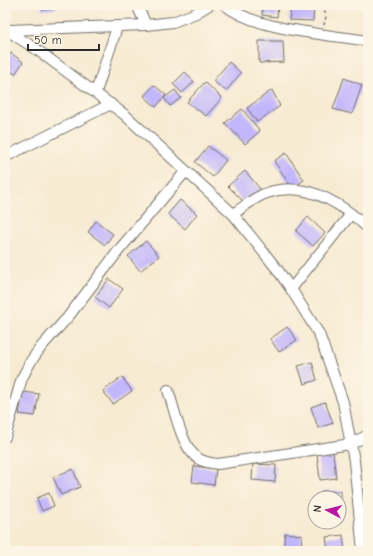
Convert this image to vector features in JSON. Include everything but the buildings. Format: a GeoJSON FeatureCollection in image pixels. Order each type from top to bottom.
{"type":"FeatureCollection","features":[{"type":"Feature","properties":{"kind":"street"},"geometry":{"type":"LineString","coordinates":[[138,5],[146,25]]}},
{"type":"Feature","properties":{"kind":"street"},"geometry":{"type":"LineString","coordinates":[[7,30],[146,25],[173,22],[208,5]]}},
{"type":"Feature","properties":{"kind":"street"},"geometry":{"type":"LineString","coordinates":[[225,5],[241,15],[254,20],[322,35],[368,41]]}},
{"type":"Feature","properties":{"kind":"street"},"geometry":{"type":"LineString","coordinates":[[96,92],[117,26]]}},
{"type":"Feature","properties":{"kind":"street"},"geometry":{"type":"LineString","coordinates":[[7,30],[111,104],[233,214],[277,268],[319,334],[343,402],[351,444],[363,551]]}},
{"type":"Feature","properties":{"kind":"street"},"geometry":{"type":"LineString","coordinates":[[5,157],[111,104]]}},
{"type":"Feature","properties":{"kind":"street"},"geometry":{"type":"LineString","coordinates":[[5,437],[22,378],[31,361],[41,347],[68,317],[119,250],[185,172]]}},
{"type":"Feature","properties":{"kind":"street"},"geometry":{"type":"LineString","coordinates":[[233,214],[256,198],[267,193],[288,190],[310,191],[318,194],[351,214],[368,228]]}},
{"type":"Feature","properties":{"kind":"street"},"geometry":{"type":"LineString","coordinates":[[291,289],[351,214]]}},
{"type":"Feature","properties":{"kind":"street"},"geometry":{"type":"LineString","coordinates":[[168,390],[187,447],[195,457],[206,462],[218,464],[351,444],[368,435]]}},
{"type":"Feature","properties":{"kind":"path"},"geometry":{"type":"LineString","coordinates":[[322,35],[326,16],[323,5]]}}]}
